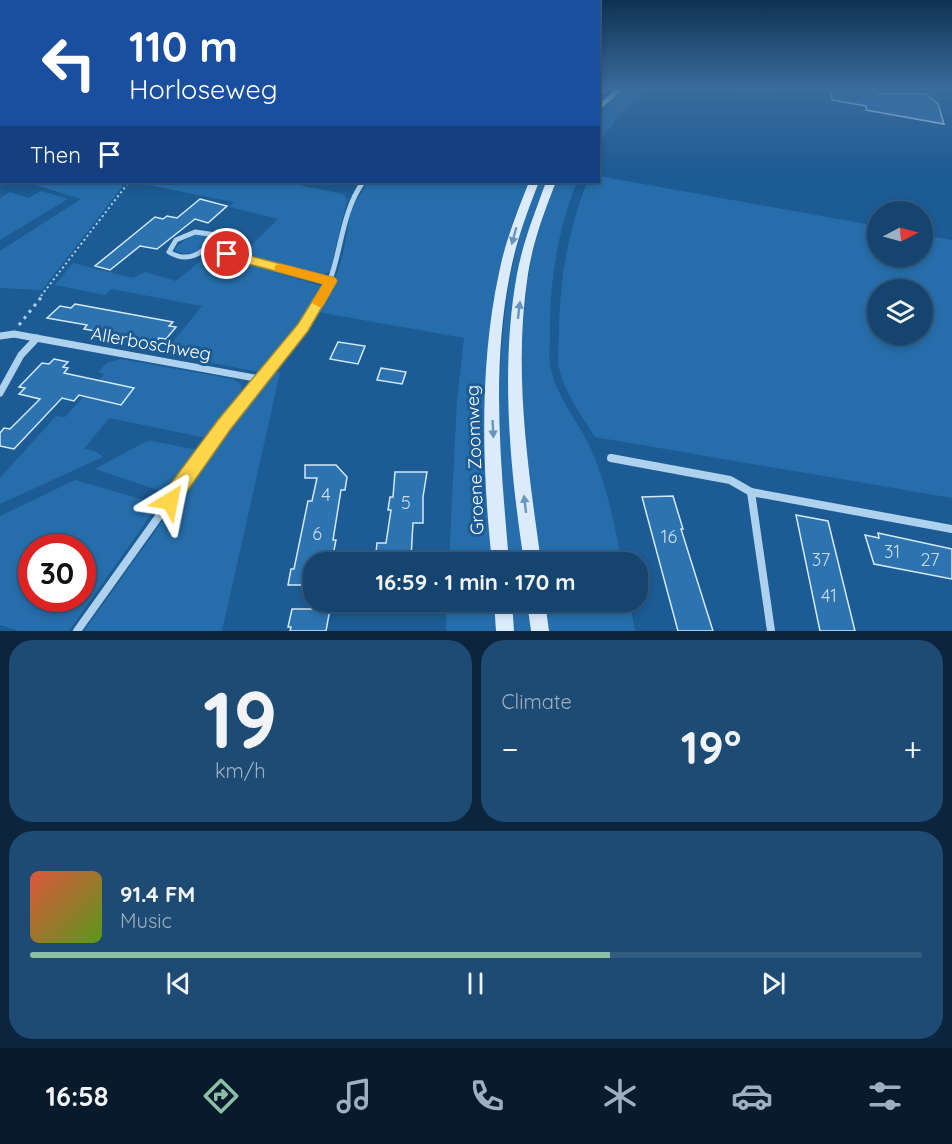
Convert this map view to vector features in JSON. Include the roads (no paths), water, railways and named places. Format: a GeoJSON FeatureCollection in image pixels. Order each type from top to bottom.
{"type":"FeatureCollection","features":[{"type":"Feature","properties":{"kind":"main road","name":"Groene Zoomweg"},"geometry":{"type":"LineString","coordinates":[[499,552],[492,410],[498,314],[514,233],[534,183]]}},
{"type":"Feature","properties":{"kind":"main road"},"geometry":{"type":"LineString","coordinates":[[531,552],[517,441],[514,351],[523,279],[539,208],[551,183]]}},
{"type":"Feature","properties":{"kind":"main road"},"geometry":{"type":"LineString","coordinates":[[504,612],[505,631]]}},
{"type":"Feature","properties":{"kind":"main road"},"geometry":{"type":"LineString","coordinates":[[537,612],[540,631]]}},
{"type":"Feature","properties":{"kind":"street"},"geometry":{"type":"LineString","coordinates":[[77,631],[224,425],[303,328],[330,281],[339,253],[347,210],[362,183]]}},
{"type":"Feature","properties":{"kind":"street"},"geometry":{"type":"LineString","coordinates":[[196,230],[216,235],[216,239],[207,248],[187,259],[169,252],[171,246],[186,234],[196,230]]}},
{"type":"Feature","properties":{"kind":"street"},"geometry":{"type":"LineString","coordinates":[[207,248],[330,281]]}},
{"type":"Feature","properties":{"kind":"street","name":"Allerboschweg"},"geometry":{"type":"LineString","coordinates":[[0,336],[14,334],[260,379]]}},
{"type":"Feature","properties":{"kind":"street"},"geometry":{"type":"LineString","coordinates":[[0,393],[21,355],[37,338]]}},
{"type":"Feature","properties":{"kind":"street"},"geometry":{"type":"LineString","coordinates":[[611,458],[730,480],[751,492],[952,529]]}},
{"type":"Feature","properties":{"kind":"street"},"geometry":{"type":"LineString","coordinates":[[751,492],[771,631]]}}]}
